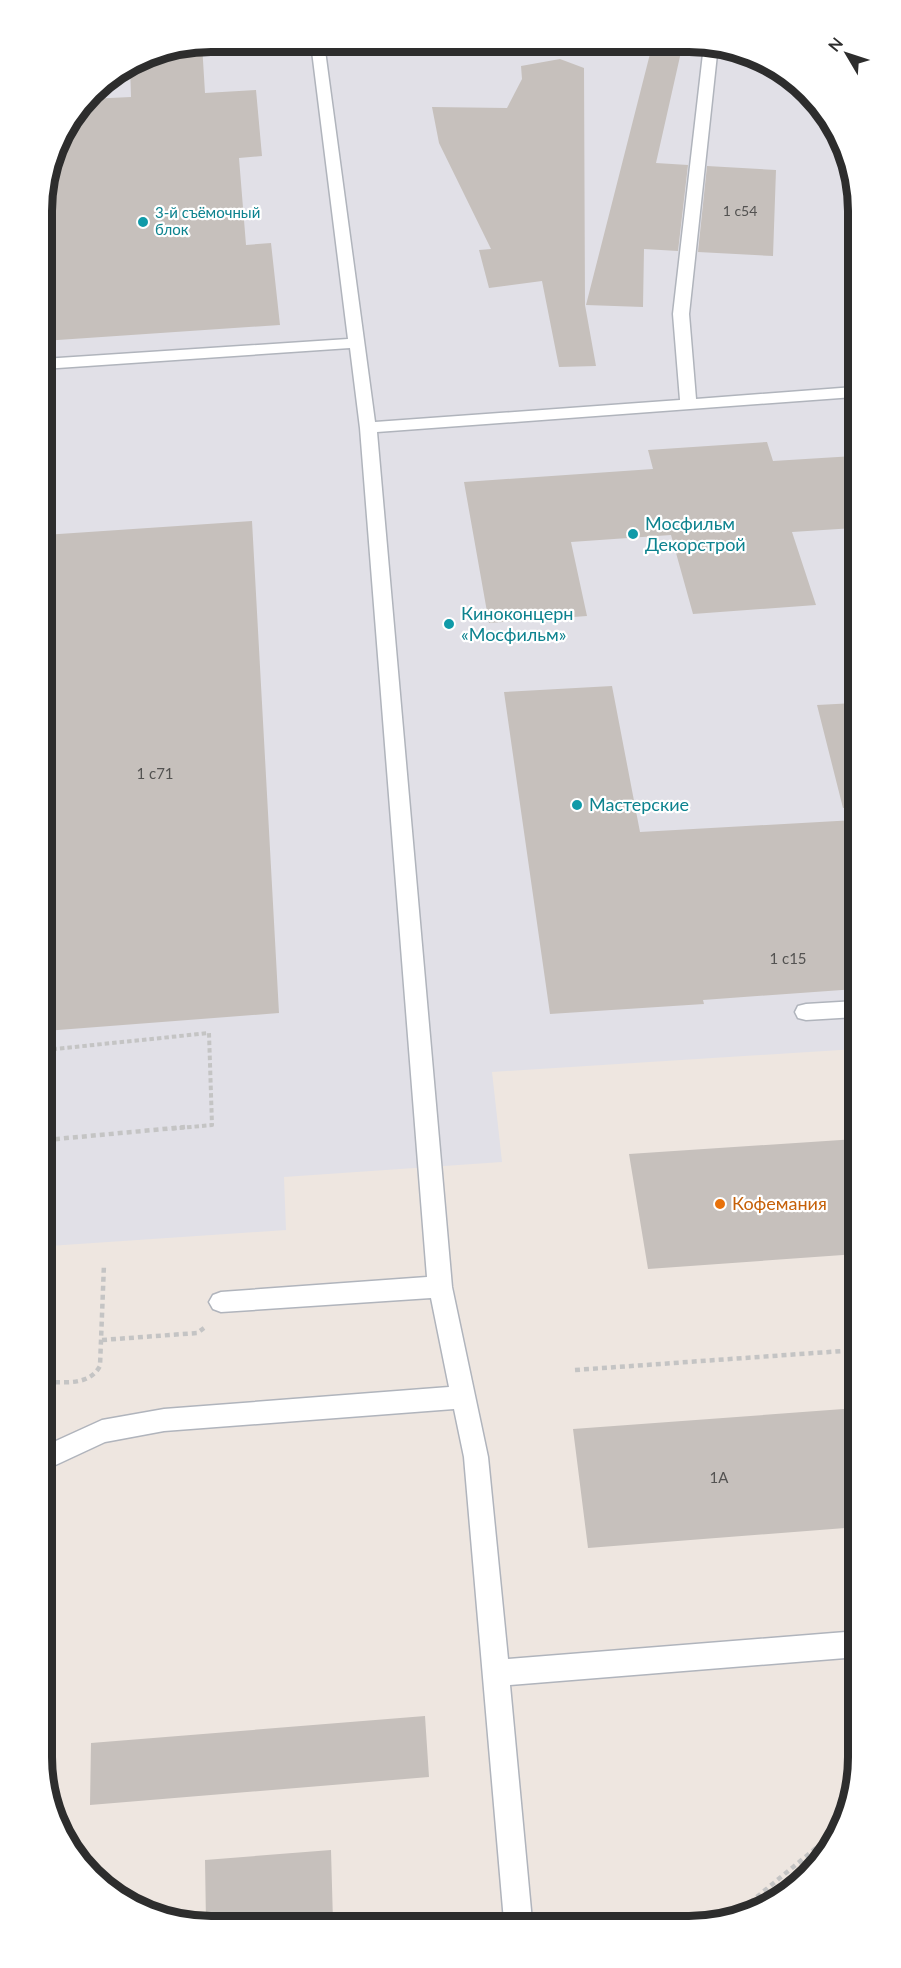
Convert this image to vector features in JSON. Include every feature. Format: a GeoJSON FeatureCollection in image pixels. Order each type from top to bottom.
{"type":"FeatureCollection","features":[{"type":"Feature","properties":{"kind":"lane"},"geometry":{"type":"LineString","coordinates":[[318,53],[368,428],[440,1287],[476,1457],[518,1916]]}},
{"type":"Feature","properties":{"kind":"lane"},"geometry":{"type":"LineString","coordinates":[[688,404],[681,314],[710,54]]}},
{"type":"Feature","properties":{"kind":"lane"},"geometry":{"type":"LineString","coordinates":[[53,362],[357,343]]}},
{"type":"Feature","properties":{"kind":"lane"},"geometry":{"type":"LineString","coordinates":[[368,428],[848,392]]}},
{"type":"Feature","properties":{"kind":"lane"},"geometry":{"type":"LineString","coordinates":[[806,1012],[848,1009]]}},
{"type":"Feature","properties":{"kind":"lane"},"geometry":{"type":"LineString","coordinates":[[221,1302],[440,1287]]}},
{"type":"Feature","properties":{"kind":"lane"},"geometry":{"type":"LineString","coordinates":[[52,1455],[102,1431],[164,1420],[464,1397]]}},
{"type":"Feature","properties":{"kind":"lane"},"geometry":{"type":"LineString","coordinates":[[496,1673],[848,1645]]}},
{"type":"Feature","properties":{"kind":"path"},"geometry":{"type":"LineString","coordinates":[[52,1049],[209,1033],[212,1125],[52,1139]]}},
{"type":"Feature","properties":{"kind":"path"},"geometry":{"type":"LineString","coordinates":[[52,1381],[94,1377],[100,1366],[104,1264]]}},
{"type":"Feature","properties":{"kind":"path"},"geometry":{"type":"LineString","coordinates":[[102,1340],[197,1333],[215,1316],[221,1302]]}},
{"type":"Feature","properties":{"kind":"path"},"geometry":{"type":"LineString","coordinates":[[575,1370],[848,1351]]}},
{"type":"Feature","properties":{"kind":"path"},"geometry":{"type":"LineString","coordinates":[[749,1903],[823,1842]]}},
{"type":"Feature","properties":{"kind":"shaded area","name":"Киноконцерн «Мосфильм»"},"geometry":{"type":"Polygon","coordinates":[[[689,53],[710,54],[740,61],[778,79],[809,107],[822,123],[836,151],[847,191],[848,1050],[492,1072],[502,1162],[284,1177],[286,1230],[52,1246],[53,201],[58,170],[65,151],[85,115],[99,99],[123,79],[170,58],[191,54],[689,53]]]}},
{"type":"Feature","properties":{"kind":"building","name":"3-й съёмочный блок"},"geometry":{"type":"Polygon","coordinates":[[[203,53],[205,93],[256,90],[262,156],[239,158],[246,245],[271,243],[280,325],[53,340],[53,201],[58,170],[79,123],[99,99],[131,97],[130,75],[170,58],[191,54],[203,53]]]}},
{"type":"Feature","properties":{"kind":"building"},"geometry":{"type":"Polygon","coordinates":[[[650,53],[681,53],[656,163],[688,165],[678,251],[644,249],[643,307],[586,305],[650,53]]]}},
{"type":"Feature","properties":{"kind":"building"},"geometry":{"type":"Polygon","coordinates":[[[560,59],[584,68],[585,305],[596,366],[559,367],[542,281],[489,288],[479,250],[491,249],[439,143],[432,107],[507,108],[522,79],[521,66],[560,59]]]}},
{"type":"Feature","properties":{"kind":"building"},"geometry":{"type":"Polygon","coordinates":[[[707,166],[776,170],[773,256],[698,252],[707,166]]]}},
{"type":"Feature","properties":{"kind":"building","name":"Мосфильм Декорстрой"},"geometry":{"type":"Polygon","coordinates":[[[767,442],[773,461],[848,456],[848,528],[792,532],[816,605],[693,614],[671,535],[571,542],[587,616],[489,623],[464,482],[653,469],[648,450],[767,442]]]}},
{"type":"Feature","properties":{"kind":"building"},"geometry":{"type":"Polygon","coordinates":[[[252,521],[279,1013],[52,1030],[53,534],[252,521]]]}},
{"type":"Feature","properties":{"kind":"building"},"geometry":{"type":"Polygon","coordinates":[[[612,686],[640,832],[848,820],[848,990],[703,1000],[704,1004],[550,1014],[504,692],[612,686]]]}},
{"type":"Feature","properties":{"kind":"building"},"geometry":{"type":"Polygon","coordinates":[[[848,703],[848,807],[843,808],[817,705],[848,703]]]}},
{"type":"Feature","properties":{"kind":"building"},"geometry":{"type":"Polygon","coordinates":[[[848,1140],[848,1255],[648,1269],[629,1154],[848,1140]]]}},
{"type":"Feature","properties":{"kind":"building"},"geometry":{"type":"Polygon","coordinates":[[[848,1409],[848,1528],[588,1548],[573,1429],[848,1409]]]}},
{"type":"Feature","properties":{"kind":"building"},"geometry":{"type":"Polygon","coordinates":[[[425,1716],[429,1777],[90,1805],[91,1743],[425,1716]]]}},
{"type":"Feature","properties":{"kind":"building"},"geometry":{"type":"Polygon","coordinates":[[[331,1850],[333,1916],[206,1915],[205,1860],[331,1850]]]}},
{"type":"Feature","properties":{"kind":"place","name":"3-й съёмочный блок"},"geometry":{"type":"Point","coordinates":[143,222]}},
{"type":"Feature","properties":{"kind":"place","name":"Мосфильм Декорстрой"},"geometry":{"type":"Point","coordinates":[633,534]}},
{"type":"Feature","properties":{"kind":"place","name":"Киноконцерн «Мосфильм»"},"geometry":{"type":"Point","coordinates":[449,624]}},
{"type":"Feature","properties":{"kind":"place","name":"Мастерские"},"geometry":{"type":"Point","coordinates":[577,805]}},
{"type":"Feature","properties":{"kind":"place","name":"Кофемания"},"geometry":{"type":"Point","coordinates":[720,1204]}}]}
